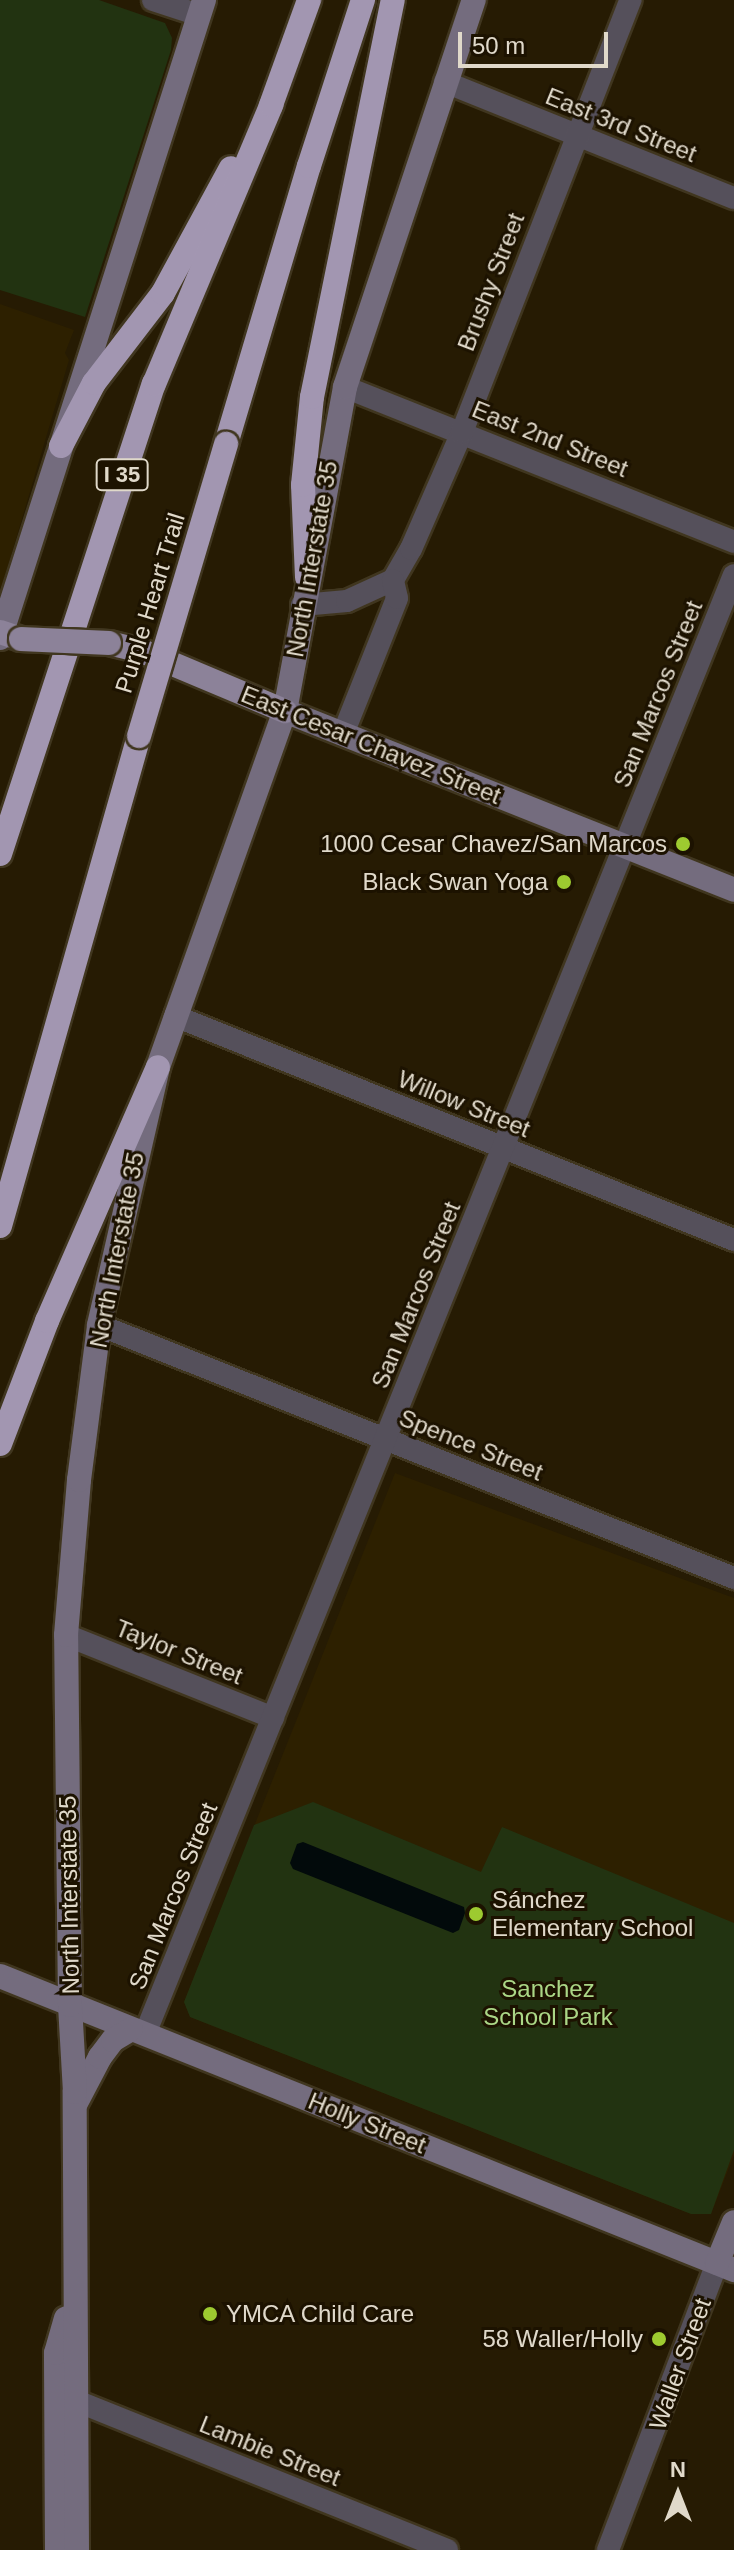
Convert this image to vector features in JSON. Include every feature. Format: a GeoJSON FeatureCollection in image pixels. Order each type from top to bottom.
{"type":"FeatureCollection","features":[{"type":"Feature","properties":{"kind":"highway","name":"I 35"},"geometry":{"type":"LineString","coordinates":[[0,854],[154,384],[271,105],[309,0]]}},
{"type":"Feature","properties":{"kind":"highway","name":"Purple Heart Trail"},"geometry":{"type":"LineString","coordinates":[[0,1226],[139,736],[309,166],[363,0]]}},
{"type":"Feature","properties":{"kind":"highway"},"geometry":{"type":"LineString","coordinates":[[307,577],[303,485],[311,407],[393,0]]}},
{"type":"Feature","properties":{"kind":"highway"},"geometry":{"type":"LineString","coordinates":[[61,446],[94,383],[163,293],[193,233],[271,105]]}},
{"type":"Feature","properties":{"kind":"highway"},"geometry":{"type":"LineString","coordinates":[[0,1444],[42,1333],[158,1067]]}},
{"type":"Feature","properties":{"kind":"main road","name":"North Interstate 35"},"geometry":{"type":"LineString","coordinates":[[77,2550],[75,2105],[70,2005],[66,1635],[79,1480],[99,1325],[158,1067],[285,711],[307,577],[345,387],[474,0]]}},
{"type":"Feature","properties":{"kind":"main road"},"geometry":{"type":"LineString","coordinates":[[6,635],[61,446],[202,8]]}},
{"type":"Feature","properties":{"kind":"main road","name":"East Cesar Chavez Street"},"geometry":{"type":"LineString","coordinates":[[6,635],[109,643],[142,651],[734,890]]}},
{"type":"Feature","properties":{"kind":"main road","name":"Holly Street"},"geometry":{"type":"LineString","coordinates":[[0,1976],[726,2266]]}},
{"type":"Feature","properties":{"kind":"main road"},"geometry":{"type":"LineString","coordinates":[[75,2105],[100,2057],[113,2040],[138,2032]]}},
{"type":"Feature","properties":{"kind":"main road","name":"Waller Street"},"geometry":{"type":"LineString","coordinates":[[726,2266],[734,2222]]}},
{"type":"Feature","properties":{"kind":"main road"},"geometry":{"type":"LineString","coordinates":[[57,2550],[56,2353],[74,2293]]}},
{"type":"Feature","properties":{"kind":"street"},"geometry":{"type":"LineString","coordinates":[[153,0],[202,8]]}},
{"type":"Feature","properties":{"kind":"street","name":"Brushy Street"},"geometry":{"type":"LineString","coordinates":[[343,734],[397,598],[393,580],[411,549],[462,432],[630,0]]}},
{"type":"Feature","properties":{"kind":"street","name":"East 3rd Street"},"geometry":{"type":"LineString","coordinates":[[445,82],[734,198]]}},
{"type":"Feature","properties":{"kind":"street","name":"East 2nd Street"},"geometry":{"type":"LineString","coordinates":[[345,387],[734,542]]}},
{"type":"Feature","properties":{"kind":"street","name":"San Marcos Street"},"geometry":{"type":"LineString","coordinates":[[138,2032],[273,1718],[734,575]]}},
{"type":"Feature","properties":{"kind":"street"},"geometry":{"type":"LineString","coordinates":[[302,605],[347,601],[393,580]]}},
{"type":"Feature","properties":{"kind":"street","name":"Willow Street"},"geometry":{"type":"LineString","coordinates":[[175,1016],[734,1240]]}},
{"type":"Feature","properties":{"kind":"street","name":"Spence Street"},"geometry":{"type":"LineString","coordinates":[[99,1325],[734,1578]]}},
{"type":"Feature","properties":{"kind":"street","name":"Taylor Street"},"geometry":{"type":"LineString","coordinates":[[66,1635],[273,1718]]}},
{"type":"Feature","properties":{"kind":"street","name":"Waller Street"},"geometry":{"type":"LineString","coordinates":[[608,2550],[726,2266]]}},
{"type":"Feature","properties":{"kind":"street","name":"Lambie Street"},"geometry":{"type":"LineString","coordinates":[[74,2400],[447,2550]]}},
{"type":"Feature","properties":{"kind":"shaded area"},"geometry":{"type":"Polygon","coordinates":[[[0,304],[74,330],[65,353],[69,360],[0,593],[0,304]]]}},
{"type":"Feature","properties":{"kind":"shaded area","name":"Sánchez Elementary School"},"geometry":{"type":"Polygon","coordinates":[[[395,1473],[734,1598],[734,2155],[711,2214],[691,2214],[190,2017],[184,2002],[395,1473]]]}},
{"type":"Feature","properties":{"kind":"shaded area"},"geometry":{"type":"Polygon","coordinates":[[[303,1842],[464,1907],[459,1930],[453,1933],[293,1869],[290,1863],[297,1844],[303,1842]]]}},
{"type":"Feature","properties":{"kind":"green space"},"geometry":{"type":"Polygon","coordinates":[[[0,0],[99,0],[165,23],[172,38],[171,50],[85,317],[0,290],[0,0]]]}},
{"type":"Feature","properties":{"kind":"green space","name":"Sanchez School Park"},"geometry":{"type":"Polygon","coordinates":[[[313,1802],[481,1872],[502,1827],[734,1923],[734,2150],[711,2214],[691,2214],[190,2017],[184,2002],[254,1825],[313,1802]]]}},
{"type":"Feature","properties":{"kind":"place","name":"1000 Cesar Chavez/San Marcos"},"geometry":{"type":"Point","coordinates":[683,844]}},
{"type":"Feature","properties":{"kind":"place","name":"Black Swan Yoga"},"geometry":{"type":"Point","coordinates":[564,882]}},
{"type":"Feature","properties":{"kind":"place","name":"Sánchez Elementary School"},"geometry":{"type":"Point","coordinates":[476,1914]}},
{"type":"Feature","properties":{"kind":"place","name":"YMCA Child Care"},"geometry":{"type":"Point","coordinates":[210,2314]}},
{"type":"Feature","properties":{"kind":"place","name":"58 Waller/Holly"},"geometry":{"type":"Point","coordinates":[659,2339]}}]}
